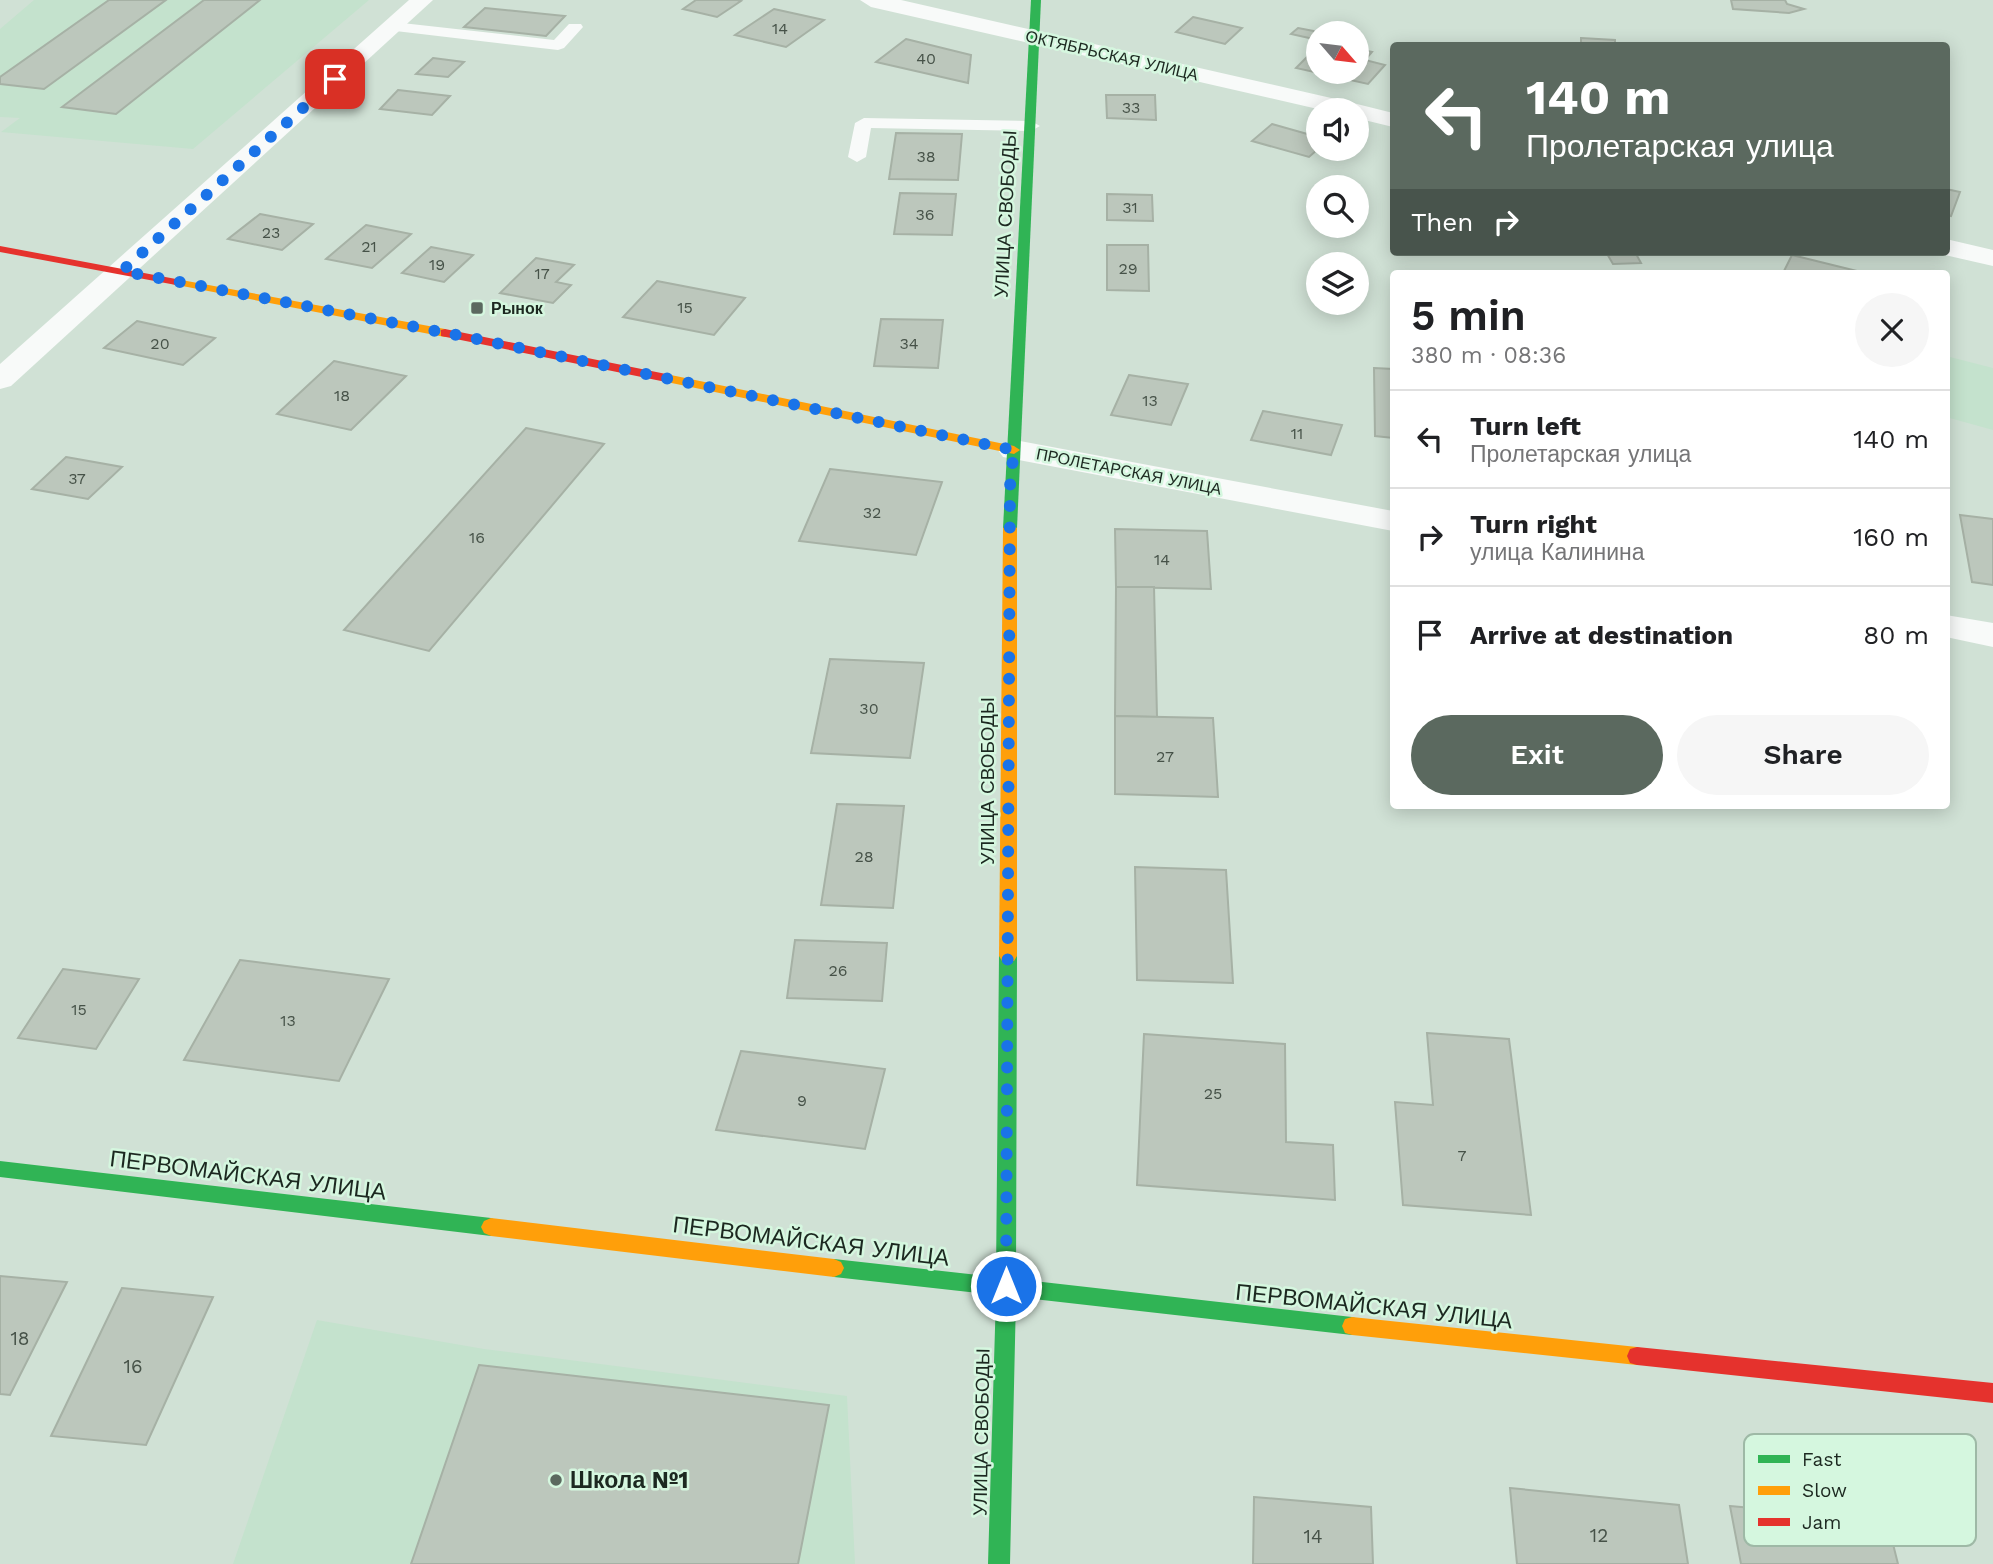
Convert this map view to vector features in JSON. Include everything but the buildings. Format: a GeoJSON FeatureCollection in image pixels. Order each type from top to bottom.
{"type":"FeatureCollection","features":[{"type":"Feature","properties":{"kind":"street"},"geometry":{"type":"LineString","coordinates":[[0,380],[422,0]]}},
{"type":"Feature","properties":{"kind":"street","name":"ОКТЯБРЬСКАЯ УЛИЦА"},"geometry":{"type":"LineString","coordinates":[[871,0],[1306,100]]}},
{"type":"Feature","properties":{"kind":"street","name":"УЛИЦА СВОБОДЫ"},"geometry":{"type":"LineString","coordinates":[[999,1564],[1006,1286],[1009,500],[1014,450],[1036,0]]}},
{"type":"Feature","properties":{"kind":"street","name":"ОКТЯБРЬСКАЯ УЛИЦА"},"geometry":{"type":"LineString","coordinates":[[1369,114],[1390,119]]}},
{"type":"Feature","properties":{"kind":"street"},"geometry":{"type":"LineString","coordinates":[[1950,248],[1993,258]]}},
{"type":"Feature","properties":{"kind":"street","name":"ПРОЛЕТАРСКАЯ УЛИЦА"},"geometry":{"type":"LineString","coordinates":[[0,249],[465,337],[1014,450],[1390,520]]}},
{"type":"Feature","properties":{"kind":"street"},"geometry":{"type":"LineString","coordinates":[[1950,627],[1993,635]]}},
{"type":"Feature","properties":{"kind":"street","name":"ПЕРВОМАЙСКАЯ УЛИЦА"},"geometry":{"type":"LineString","coordinates":[[0,1169],[1006,1286],[1130,1303],[1993,1393]]}},
{"type":"Feature","properties":{"kind":"lane"},"geometry":{"type":"LineString","coordinates":[[393,27],[558,45],[575,27]]}},
{"type":"Feature","properties":{"kind":"lane"},"geometry":{"type":"LineString","coordinates":[[857,157],[864,123],[1031,126]]}},
{"type":"Feature","properties":{"kind":"shaded area"},"geometry":{"type":"Polygon","coordinates":[[[34,0],[369,0],[193,149],[1,132],[20,118],[0,117],[0,29],[34,0]]]}},
{"type":"Feature","properties":{"kind":"shaded area"},"geometry":{"type":"Polygon","coordinates":[[[1950,357],[1993,368],[1993,430],[1950,418],[1950,357]]]}},
{"type":"Feature","properties":{"kind":"shaded area","name":"Школа №1"},"geometry":{"type":"Polygon","coordinates":[[[317,1320],[484,1349],[847,1396],[855,1564],[233,1564],[317,1320]]]}},
{"type":"Feature","properties":{"kind":"traffic: fast"},"geometry":{"type":"LineString","coordinates":[[1010,528],[1036,0]]}},
{"type":"Feature","properties":{"kind":"traffic: fast"},"geometry":{"type":"LineString","coordinates":[[999,1564],[1006,1286],[1008,956]]}},
{"type":"Feature","properties":{"kind":"traffic: fast"},"geometry":{"type":"LineString","coordinates":[[0,1169],[491,1227]]}},
{"type":"Feature","properties":{"kind":"traffic: fast"},"geometry":{"type":"LineString","coordinates":[[834,1268],[1352,1326]]}},
{"type":"Feature","properties":{"kind":"traffic: slow"},"geometry":{"type":"LineString","coordinates":[[176,282],[445,333]]}},
{"type":"Feature","properties":{"kind":"traffic: slow"},"geometry":{"type":"LineString","coordinates":[[666,378],[1014,450]]}},
{"type":"Feature","properties":{"kind":"traffic: slow"},"geometry":{"type":"LineString","coordinates":[[1008,956],[1010,528]]}},
{"type":"Feature","properties":{"kind":"traffic: slow"},"geometry":{"type":"LineString","coordinates":[[491,1227],[834,1268]]}},
{"type":"Feature","properties":{"kind":"traffic: slow"},"geometry":{"type":"LineString","coordinates":[[1352,1326],[1637,1356]]}},
{"type":"Feature","properties":{"kind":"traffic: jam"},"geometry":{"type":"LineString","coordinates":[[0,249],[176,282]]}},
{"type":"Feature","properties":{"kind":"traffic: jam"},"geometry":{"type":"LineString","coordinates":[[445,333],[666,378]]}},
{"type":"Feature","properties":{"kind":"traffic: jam"},"geometry":{"type":"LineString","coordinates":[[1637,1356],[1993,1393]]}},
{"type":"Feature","properties":{"kind":"place","name":"Рынок"},"geometry":{"type":"Point","coordinates":[477,308]}},
{"type":"Feature","properties":{"kind":"place","name":"Школа №1"},"geometry":{"type":"Point","coordinates":[556,1480]}},
{"type":"Feature","properties":{"kind":"route"},"geometry":{"type":"LineString","coordinates":[[335,79],[122,271],[452,334],[1014,450],[1010,486],[1006,1286]]}}]}
